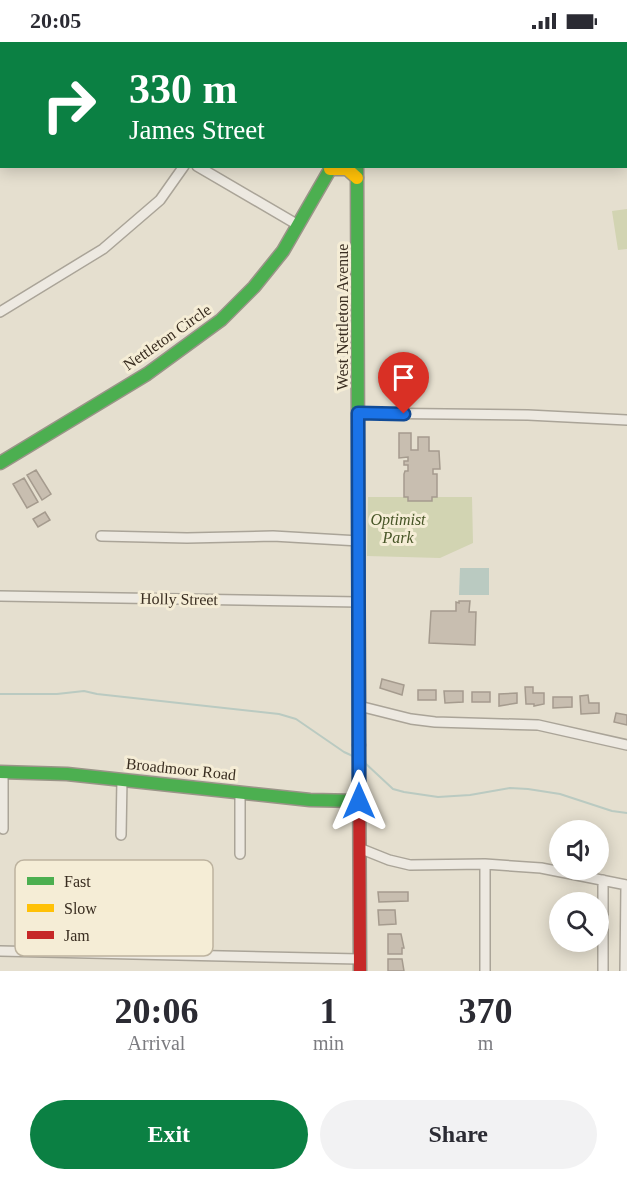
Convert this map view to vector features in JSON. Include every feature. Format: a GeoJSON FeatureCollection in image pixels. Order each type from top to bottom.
{"type":"FeatureCollection","features":[{"type":"Feature","properties":{"kind":"street"},"geometry":{"type":"LineString","coordinates":[[0,312],[103,249],[159,200],[183,168]]}},
{"type":"Feature","properties":{"kind":"street"},"geometry":{"type":"LineString","coordinates":[[200,168],[298,225]]}},
{"type":"Feature","properties":{"kind":"street"},"geometry":{"type":"LineString","coordinates":[[331,168],[347,168],[357,172]]}},
{"type":"Feature","properties":{"kind":"street","name":"Nettleton Circle"},"geometry":{"type":"LineString","coordinates":[[0,463],[147,374],[205,333],[254,287],[283,251],[331,168]]}},
{"type":"Feature","properties":{"kind":"street","name":"West Nettleton Avenue"},"geometry":{"type":"LineString","coordinates":[[357,172],[360,965]]}},
{"type":"Feature","properties":{"kind":"street"},"geometry":{"type":"LineString","coordinates":[[358,413],[528,415],[627,420]]}},
{"type":"Feature","properties":{"kind":"street"},"geometry":{"type":"LineString","coordinates":[[100,536],[187,538],[273,536],[359,541]]}},
{"type":"Feature","properties":{"kind":"street","name":"Holly Street"},"geometry":{"type":"LineString","coordinates":[[0,596],[359,602]]}},
{"type":"Feature","properties":{"kind":"street"},"geometry":{"type":"LineString","coordinates":[[359,706],[411,720],[538,725],[627,745]]}},
{"type":"Feature","properties":{"kind":"street"},"geometry":{"type":"LineString","coordinates":[[1,772],[3,829]]}},
{"type":"Feature","properties":{"kind":"street","name":"Broadmoor Road"},"geometry":{"type":"LineString","coordinates":[[1,772],[122,779],[310,800],[359,801]]}},
{"type":"Feature","properties":{"kind":"street"},"geometry":{"type":"LineString","coordinates":[[121,835],[122,779]]}},
{"type":"Feature","properties":{"kind":"street"},"geometry":{"type":"LineString","coordinates":[[240,792],[240,854]]}},
{"type":"Feature","properties":{"kind":"street"},"geometry":{"type":"LineString","coordinates":[[359,848],[389,860],[410,865],[485,864],[549,870]]}},
{"type":"Feature","properties":{"kind":"street"},"geometry":{"type":"LineString","coordinates":[[484,971],[485,864]]}},
{"type":"Feature","properties":{"kind":"street"},"geometry":{"type":"LineString","coordinates":[[603,971],[603,880],[626,885],[625,971]]}},
{"type":"Feature","properties":{"kind":"street"},"geometry":{"type":"LineString","coordinates":[[0,951],[15,952]]}},
{"type":"Feature","properties":{"kind":"street"},"geometry":{"type":"LineString","coordinates":[[129,956],[360,965]]}},
{"type":"Feature","properties":{"kind":"green space"},"geometry":{"type":"Polygon","coordinates":[[[627,209],[627,249],[618,250],[612,211],[627,209]]]}},
{"type":"Feature","properties":{"kind":"green space","name":"Optimist Park"},"geometry":{"type":"Polygon","coordinates":[[[368,497],[408,497],[408,501],[432,501],[432,497],[472,497],[473,543],[440,558],[367,556],[368,497]]]}},
{"type":"Feature","properties":{"kind":"shaded area"},"geometry":{"type":"Polygon","coordinates":[[[460,568],[489,568],[489,595],[459,595],[460,568]]]}},
{"type":"Feature","properties":{"kind":"building"},"geometry":{"type":"Polygon","coordinates":[[[399,433],[411,433],[411,450],[418,450],[418,437],[429,437],[429,451],[439,451],[440,469],[433,469],[433,474],[437,474],[437,497],[432,497],[432,501],[408,501],[408,497],[404,497],[404,474],[408,471],[408,465],[404,465],[404,461],[408,461],[408,457],[399,458],[399,433]]]}},
{"type":"Feature","properties":{"kind":"building"},"geometry":{"type":"Polygon","coordinates":[[[36,470],[51,494],[42,500],[27,475],[36,470]]]}},
{"type":"Feature","properties":{"kind":"building"},"geometry":{"type":"Polygon","coordinates":[[[24,478],[38,502],[27,508],[13,484],[24,478]]]}},
{"type":"Feature","properties":{"kind":"building"},"geometry":{"type":"Polygon","coordinates":[[[45,512],[50,520],[38,527],[33,519],[45,512]]]}},
{"type":"Feature","properties":{"kind":"building"},"geometry":{"type":"Polygon","coordinates":[[[459,601],[470,601],[469,612],[476,612],[475,645],[429,643],[431,611],[456,611],[456,602],[459,603],[459,601]]]}},
{"type":"Feature","properties":{"kind":"building"},"geometry":{"type":"Polygon","coordinates":[[[382,679],[404,685],[402,695],[380,688],[382,679]]]}},
{"type":"Feature","properties":{"kind":"building"},"geometry":{"type":"Polygon","coordinates":[[[525,687],[533,687],[533,693],[544,693],[544,704],[534,706],[534,704],[526,704],[525,687]]]}},
{"type":"Feature","properties":{"kind":"building"},"geometry":{"type":"Polygon","coordinates":[[[418,690],[436,690],[436,700],[418,700],[418,690]]]}},
{"type":"Feature","properties":{"kind":"building"},"geometry":{"type":"Polygon","coordinates":[[[444,691],[463,691],[463,702],[445,703],[444,691]]]}},
{"type":"Feature","properties":{"kind":"building"},"geometry":{"type":"Polygon","coordinates":[[[472,692],[490,692],[490,702],[472,702],[472,692]]]}},
{"type":"Feature","properties":{"kind":"building"},"geometry":{"type":"Polygon","coordinates":[[[517,693],[517,703],[499,706],[499,694],[517,693]]]}},
{"type":"Feature","properties":{"kind":"building"},"geometry":{"type":"Polygon","coordinates":[[[588,695],[589,703],[599,703],[599,713],[581,714],[580,696],[588,695]]]}},
{"type":"Feature","properties":{"kind":"building"},"geometry":{"type":"Polygon","coordinates":[[[553,697],[572,697],[572,707],[553,708],[553,697]]]}},
{"type":"Feature","properties":{"kind":"building"},"geometry":{"type":"Polygon","coordinates":[[[616,713],[627,715],[627,725],[614,722],[616,713]]]}},
{"type":"Feature","properties":{"kind":"building"},"geometry":{"type":"Polygon","coordinates":[[[378,892],[408,892],[408,901],[379,902],[378,892]]]}},
{"type":"Feature","properties":{"kind":"building"},"geometry":{"type":"Polygon","coordinates":[[[378,910],[395,910],[396,924],[379,925],[378,910]]]}},
{"type":"Feature","properties":{"kind":"building"},"geometry":{"type":"Polygon","coordinates":[[[388,934],[401,934],[404,948],[402,948],[402,954],[388,954],[388,934]]]}},
{"type":"Feature","properties":{"kind":"building"},"geometry":{"type":"Polygon","coordinates":[[[388,959],[402,959],[404,971],[388,971],[388,959]]]}},
{"type":"Feature","properties":{"kind":"waterway"},"geometry":{"type":"LineString","coordinates":[[0,694],[57,694],[84,691],[279,714],[296,719],[355,757]]}},
{"type":"Feature","properties":{"kind":"waterway"},"geometry":{"type":"LineString","coordinates":[[365,763],[393,789],[404,792],[438,797],[470,795],[510,788],[528,789],[560,794],[612,811],[627,813]]}},
{"type":"Feature","properties":{"kind":"traffic: fast"},"geometry":{"type":"LineString","coordinates":[[0,463],[147,374],[221,320],[254,287],[283,251],[331,168]]}},
{"type":"Feature","properties":{"kind":"traffic: fast"},"geometry":{"type":"LineString","coordinates":[[357,168],[359,745]]}},
{"type":"Feature","properties":{"kind":"traffic: fast"},"geometry":{"type":"LineString","coordinates":[[0,772],[67,774],[310,800],[359,801]]}},
{"type":"Feature","properties":{"kind":"traffic: slow"},"geometry":{"type":"LineString","coordinates":[[330,169],[347,169],[357,178]]}},
{"type":"Feature","properties":{"kind":"traffic: jam"},"geometry":{"type":"LineString","coordinates":[[359,745],[360,971]]}},
{"type":"Feature","properties":{"kind":"route"},"geometry":{"type":"LineString","coordinates":[[359,801],[358,413],[404,414]]}}]}
